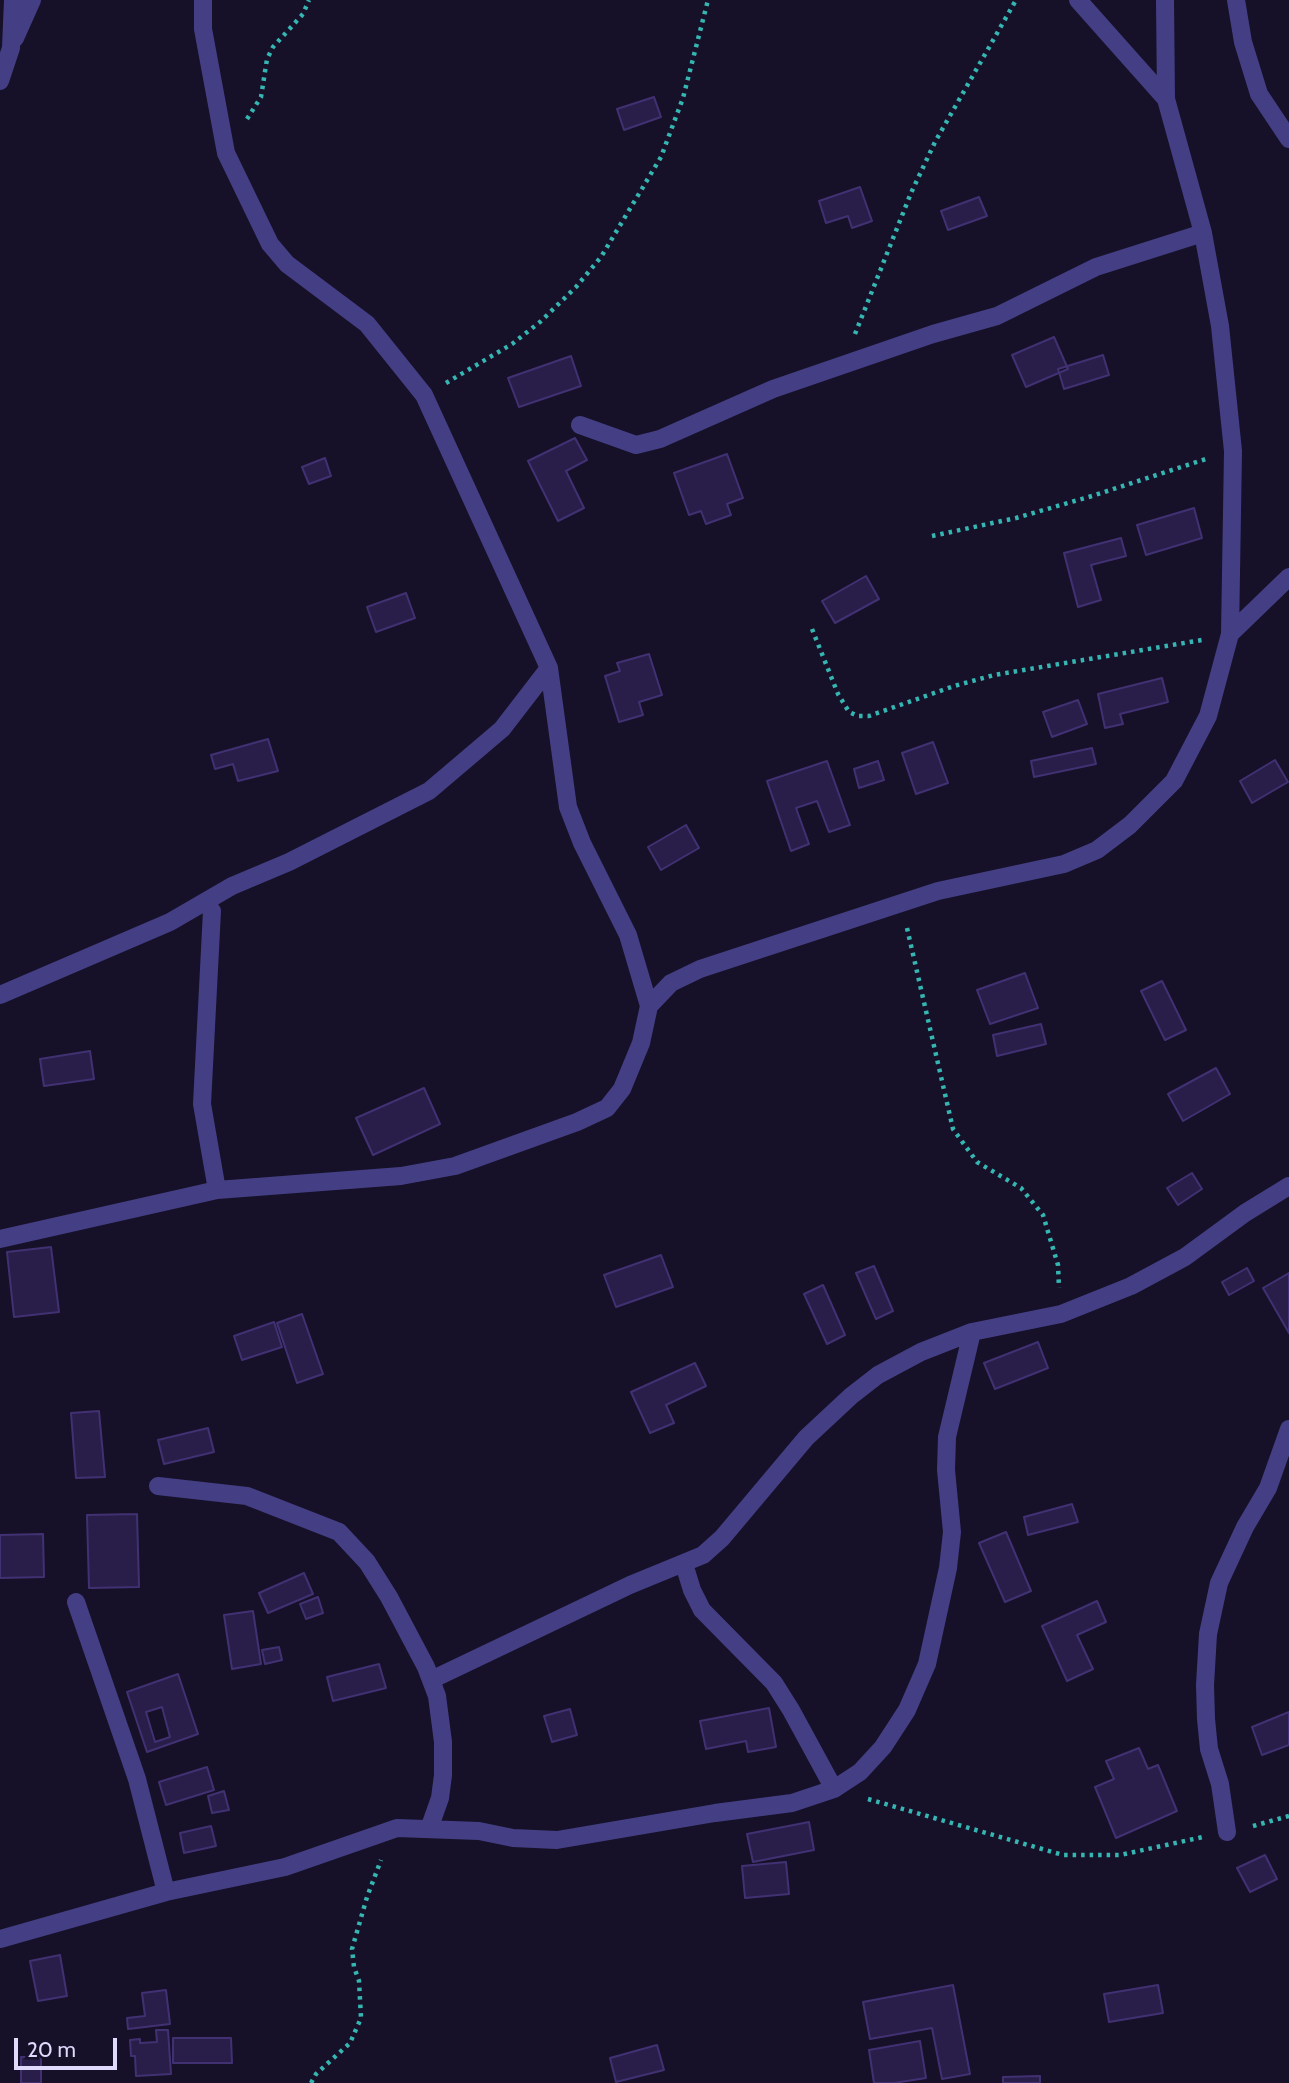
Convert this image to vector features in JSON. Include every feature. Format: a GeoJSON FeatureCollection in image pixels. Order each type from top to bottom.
{"type":"FeatureCollection","features":[{"type":"Feature","properties":{"kind":"street"},"geometry":{"type":"LineString","coordinates":[[11,48],[13,0]]}},
{"type":"Feature","properties":{"kind":"street"},"geometry":{"type":"LineString","coordinates":[[0,81],[32,0]]}},
{"type":"Feature","properties":{"kind":"street"},"geometry":{"type":"LineString","coordinates":[[0,1239],[217,1190],[401,1176],[455,1166],[607,1108],[622,1089],[641,1043],[649,1006],[628,935],[582,843],[568,807],[549,668],[425,395],[367,324],[287,264],[270,244],[226,153],[203,29],[203,0]]}},
{"type":"Feature","properties":{"kind":"street"},"geometry":{"type":"LineString","coordinates":[[1078,0],[1166,99]]}},
{"type":"Feature","properties":{"kind":"street"},"geometry":{"type":"LineString","coordinates":[[649,1006],[671,983],[700,969],[938,891],[1064,864],[1097,850],[1130,825],[1174,781],[1208,716],[1230,634],[1233,451],[1220,326],[1203,233],[1166,99],[1166,0]]}},
{"type":"Feature","properties":{"kind":"street"},"geometry":{"type":"LineString","coordinates":[[1236,0],[1243,42],[1259,94],[1289,139]]}},
{"type":"Feature","properties":{"kind":"street"},"geometry":{"type":"LineString","coordinates":[[580,425],[636,445],[660,439],[773,389],[996,316],[1096,267],[1203,233]]}},
{"type":"Feature","properties":{"kind":"street"},"geometry":{"type":"LineString","coordinates":[[1230,634],[1286,581]]}},
{"type":"Feature","properties":{"kind":"street"},"geometry":{"type":"LineString","coordinates":[[1286,581],[1289,604]]}},
{"type":"Feature","properties":{"kind":"street"},"geometry":{"type":"LineString","coordinates":[[0,995],[170,922],[232,886],[289,862],[429,791],[502,729],[549,668]]}},
{"type":"Feature","properties":{"kind":"street"},"geometry":{"type":"LineString","coordinates":[[212,911],[202,1104],[217,1190]]}},
{"type":"Feature","properties":{"kind":"street"},"geometry":{"type":"LineString","coordinates":[[431,1680],[630,1585],[703,1555],[722,1538],[806,1438],[850,1396],[878,1375],[921,1352],[972,1332],[1061,1314],[1131,1286],[1185,1256],[1245,1213],[1289,1186]]}},
{"type":"Feature","properties":{"kind":"street"},"geometry":{"type":"LineString","coordinates":[[0,1938],[166,1892],[285,1867],[397,1828],[479,1831],[513,1838],[557,1840],[715,1812],[792,1803],[834,1789],[860,1772],[883,1747],[907,1710],[927,1664],[948,1568],[952,1532],[946,1470],[947,1437],[972,1332]]}},
{"type":"Feature","properties":{"kind":"street"},"geometry":{"type":"LineString","coordinates":[[1227,1832],[1220,1784],[1209,1749],[1206,1719],[1208,1634],[1219,1583],[1245,1527],[1268,1488],[1289,1429]]}},
{"type":"Feature","properties":{"kind":"street"},"geometry":{"type":"LineString","coordinates":[[158,1486],[247,1496],[339,1532],[367,1562],[389,1597],[437,1696],[443,1742],[440,1798],[429,1829]]}},
{"type":"Feature","properties":{"kind":"street"},"geometry":{"type":"LineString","coordinates":[[684,1564],[702,1610],[774,1683],[834,1789]]}},
{"type":"Feature","properties":{"kind":"street"},"geometry":{"type":"LineString","coordinates":[[76,1602],[137,1779],[166,1892]]}},
{"type":"Feature","properties":{"kind":"path"},"geometry":{"type":"LineString","coordinates":[[226,153],[261,97],[267,58],[273,47],[303,14],[309,0]]}},
{"type":"Feature","properties":{"kind":"path"},"geometry":{"type":"LineString","coordinates":[[425,395],[482,363],[540,323],[601,257],[662,157],[683,98],[708,0]]}},
{"type":"Feature","properties":{"kind":"path"},"geometry":{"type":"LineString","coordinates":[[844,365],[920,172],[1016,0]]}},
{"type":"Feature","properties":{"kind":"path"},"geometry":{"type":"LineString","coordinates":[[932,536],[1016,518],[1233,451]]}},
{"type":"Feature","properties":{"kind":"path"},"geometry":{"type":"LineString","coordinates":[[812,629],[838,694],[849,712],[858,716],[869,716],[994,675],[1179,645],[1230,634]]}},
{"type":"Feature","properties":{"kind":"path"},"geometry":{"type":"LineString","coordinates":[[901,904],[953,1129],[977,1162],[1021,1188],[1043,1215],[1058,1265],[1061,1314]]}},
{"type":"Feature","properties":{"kind":"path"},"geometry":{"type":"LineString","coordinates":[[834,1789],[1062,1855],[1120,1855],[1289,1816]]}},
{"type":"Feature","properties":{"kind":"path"},"geometry":{"type":"LineString","coordinates":[[311,2083],[316,2074],[349,2043],[361,2018],[359,1981],[352,1949],[367,1897],[397,1828]]}},
{"type":"Feature","properties":{"kind":"building"},"geometry":{"type":"Polygon","coordinates":[[[654,97],[661,117],[624,130],[617,109],[654,97]]]}},
{"type":"Feature","properties":{"kind":"building"},"geometry":{"type":"Polygon","coordinates":[[[860,187],[872,221],[852,228],[848,216],[826,223],[819,201],[860,187]]]}},
{"type":"Feature","properties":{"kind":"building"},"geometry":{"type":"Polygon","coordinates":[[[979,197],[987,216],[948,230],[941,211],[979,197]]]}},
{"type":"Feature","properties":{"kind":"building"},"geometry":{"type":"Polygon","coordinates":[[[1054,337],[1068,369],[1026,387],[1012,355],[1054,337]]]}},
{"type":"Feature","properties":{"kind":"building"},"geometry":{"type":"Polygon","coordinates":[[[1103,355],[1109,375],[1064,389],[1058,369],[1103,355]]]}},
{"type":"Feature","properties":{"kind":"building"},"geometry":{"type":"Polygon","coordinates":[[[571,356],[581,386],[519,407],[508,378],[571,356]]]}},
{"type":"Feature","properties":{"kind":"building"},"geometry":{"type":"Polygon","coordinates":[[[575,438],[587,460],[566,471],[584,508],[558,521],[528,461],[575,438]]]}},
{"type":"Feature","properties":{"kind":"building"},"geometry":{"type":"Polygon","coordinates":[[[727,454],[743,498],[727,504],[731,515],[706,524],[701,511],[689,515],[674,473],[727,454]]]}},
{"type":"Feature","properties":{"kind":"building"},"geometry":{"type":"Polygon","coordinates":[[[325,458],[331,476],[309,484],[302,467],[325,458]]]}},
{"type":"Feature","properties":{"kind":"building"},"geometry":{"type":"Polygon","coordinates":[[[1194,508],[1202,538],[1146,555],[1137,525],[1194,508]]]}},
{"type":"Feature","properties":{"kind":"building"},"geometry":{"type":"Polygon","coordinates":[[[1121,538],[1126,556],[1091,565],[1101,600],[1078,607],[1064,553],[1121,538]]]}},
{"type":"Feature","properties":{"kind":"building"},"geometry":{"type":"Polygon","coordinates":[[[866,576],[879,599],[835,623],[822,601],[866,576]]]}},
{"type":"Feature","properties":{"kind":"building"},"geometry":{"type":"Polygon","coordinates":[[[406,593],[415,618],[376,632],[367,607],[406,593]]]}},
{"type":"Feature","properties":{"kind":"building"},"geometry":{"type":"Polygon","coordinates":[[[649,654],[662,695],[639,702],[643,715],[619,722],[605,676],[620,671],[617,663],[649,654]]]}},
{"type":"Feature","properties":{"kind":"building"},"geometry":{"type":"Polygon","coordinates":[[[1162,678],[1168,702],[1120,714],[1123,724],[1105,728],[1098,694],[1162,678]]]}},
{"type":"Feature","properties":{"kind":"building"},"geometry":{"type":"Polygon","coordinates":[[[1078,700],[1087,724],[1052,737],[1043,712],[1078,700]]]}},
{"type":"Feature","properties":{"kind":"building"},"geometry":{"type":"Polygon","coordinates":[[[268,739],[278,771],[238,781],[233,764],[215,769],[211,755],[268,739]]]}},
{"type":"Feature","properties":{"kind":"building"},"geometry":{"type":"Polygon","coordinates":[[[933,742],[948,783],[916,794],[902,753],[933,742]]]}},
{"type":"Feature","properties":{"kind":"building"},"geometry":{"type":"Polygon","coordinates":[[[1092,748],[1096,764],[1034,777],[1031,761],[1092,748]]]}},
{"type":"Feature","properties":{"kind":"building"},"geometry":{"type":"Polygon","coordinates":[[[1275,760],[1288,782],[1252,803],[1240,781],[1275,760]]]}},
{"type":"Feature","properties":{"kind":"building"},"geometry":{"type":"Polygon","coordinates":[[[827,761],[850,825],[829,832],[817,801],[796,808],[809,844],[791,851],[767,781],[827,761]]]}},
{"type":"Feature","properties":{"kind":"building"},"geometry":{"type":"Polygon","coordinates":[[[878,761],[884,780],[859,788],[854,769],[878,761]]]}},
{"type":"Feature","properties":{"kind":"building"},"geometry":{"type":"Polygon","coordinates":[[[686,825],[699,848],[661,870],[648,847],[686,825]]]}},
{"type":"Feature","properties":{"kind":"building"},"geometry":{"type":"Polygon","coordinates":[[[1025,973],[1038,1008],[990,1024],[977,990],[1025,973]]]}},
{"type":"Feature","properties":{"kind":"building"},"geometry":{"type":"Polygon","coordinates":[[[1162,981],[1186,1030],[1165,1040],[1141,991],[1162,981]]]}},
{"type":"Feature","properties":{"kind":"building"},"geometry":{"type":"Polygon","coordinates":[[[1041,1024],[1046,1044],[997,1056],[993,1035],[1041,1024]]]}},
{"type":"Feature","properties":{"kind":"building"},"geometry":{"type":"Polygon","coordinates":[[[90,1051],[94,1079],[44,1086],[40,1059],[90,1051]]]}},
{"type":"Feature","properties":{"kind":"building"},"geometry":{"type":"Polygon","coordinates":[[[1216,1068],[1230,1094],[1183,1121],[1168,1094],[1216,1068]]]}},
{"type":"Feature","properties":{"kind":"building"},"geometry":{"type":"Polygon","coordinates":[[[424,1088],[440,1124],[373,1155],[356,1118],[424,1088]]]}},
{"type":"Feature","properties":{"kind":"building"},"geometry":{"type":"Polygon","coordinates":[[[1192,1173],[1202,1189],[1178,1205],[1167,1188],[1192,1173]]]}},
{"type":"Feature","properties":{"kind":"building"},"geometry":{"type":"Polygon","coordinates":[[[51,1247],[59,1312],[14,1317],[7,1252],[51,1247]]]}},
{"type":"Feature","properties":{"kind":"building"},"geometry":{"type":"Polygon","coordinates":[[[661,1255],[673,1287],[616,1307],[604,1275],[661,1255]]]}},
{"type":"Feature","properties":{"kind":"building"},"geometry":{"type":"Polygon","coordinates":[[[874,1266],[893,1311],[876,1319],[856,1273],[874,1266]]]}},
{"type":"Feature","properties":{"kind":"building"},"geometry":{"type":"Polygon","coordinates":[[[1247,1268],[1254,1281],[1229,1295],[1222,1282],[1247,1268]]]}},
{"type":"Feature","properties":{"kind":"building"},"geometry":{"type":"Polygon","coordinates":[[[1289,1273],[1289,1333],[1263,1288],[1289,1273]]]}},
{"type":"Feature","properties":{"kind":"building"},"geometry":{"type":"Polygon","coordinates":[[[823,1285],[845,1335],[827,1344],[804,1294],[823,1285]]]}},
{"type":"Feature","properties":{"kind":"building"},"geometry":{"type":"Polygon","coordinates":[[[302,1314],[323,1374],[297,1383],[277,1323],[302,1314]]]}},
{"type":"Feature","properties":{"kind":"building"},"geometry":{"type":"Polygon","coordinates":[[[274,1322],[282,1347],[242,1360],[234,1336],[274,1322]]]}},
{"type":"Feature","properties":{"kind":"building"},"geometry":{"type":"Polygon","coordinates":[[[1038,1342],[1048,1368],[995,1389],[984,1363],[1038,1342]]]}},
{"type":"Feature","properties":{"kind":"building"},"geometry":{"type":"Polygon","coordinates":[[[695,1363],[706,1386],[666,1405],[674,1423],[650,1433],[631,1392],[695,1363]]]}},
{"type":"Feature","properties":{"kind":"building"},"geometry":{"type":"Polygon","coordinates":[[[99,1411],[105,1477],[76,1478],[71,1413],[99,1411]]]}},
{"type":"Feature","properties":{"kind":"building"},"geometry":{"type":"Polygon","coordinates":[[[208,1428],[214,1452],[164,1464],[158,1440],[208,1428]]]}},
{"type":"Feature","properties":{"kind":"building"},"geometry":{"type":"Polygon","coordinates":[[[1072,1504],[1078,1522],[1028,1535],[1024,1517],[1072,1504]]]}},
{"type":"Feature","properties":{"kind":"building"},"geometry":{"type":"Polygon","coordinates":[[[137,1514],[139,1587],[89,1588],[87,1515],[137,1514]]]}},
{"type":"Feature","properties":{"kind":"building"},"geometry":{"type":"Polygon","coordinates":[[[1006,1532],[1031,1591],[1005,1602],[979,1543],[1006,1532]]]}},
{"type":"Feature","properties":{"kind":"building"},"geometry":{"type":"Polygon","coordinates":[[[43,1534],[44,1577],[0,1578],[0,1535],[43,1534]]]}},
{"type":"Feature","properties":{"kind":"building"},"geometry":{"type":"Polygon","coordinates":[[[304,1573],[313,1594],[268,1613],[259,1593],[304,1573]]]}},
{"type":"Feature","properties":{"kind":"building"},"geometry":{"type":"Polygon","coordinates":[[[318,1597],[323,1613],[306,1619],[300,1604],[318,1597]]]}},
{"type":"Feature","properties":{"kind":"building"},"geometry":{"type":"Polygon","coordinates":[[[1097,1601],[1106,1622],[1077,1635],[1093,1669],[1067,1681],[1042,1626],[1097,1601]]]}},
{"type":"Feature","properties":{"kind":"building"},"geometry":{"type":"Polygon","coordinates":[[[253,1611],[261,1664],[232,1669],[224,1615],[253,1611]]]}},
{"type":"Feature","properties":{"kind":"building"},"geometry":{"type":"Polygon","coordinates":[[[279,1647],[282,1660],[265,1664],[262,1650],[279,1647]]]}},
{"type":"Feature","properties":{"kind":"building"},"geometry":{"type":"Polygon","coordinates":[[[379,1664],[386,1688],[333,1701],[327,1677],[379,1664]]]}},
{"type":"Feature","properties":{"kind":"building"},"geometry":{"type":"Polygon","coordinates":[[[178,1674],[198,1734],[147,1752],[127,1692],[178,1674]],[[162,1707],[146,1712],[155,1742],[170,1737],[162,1707]]]}},
{"type":"Feature","properties":{"kind":"building"},"geometry":{"type":"Polygon","coordinates":[[[769,1708],[776,1747],[748,1752],[746,1741],[706,1749],[700,1721],[769,1708]]]}},
{"type":"Feature","properties":{"kind":"building"},"geometry":{"type":"Polygon","coordinates":[[[570,1709],[577,1735],[552,1742],[544,1716],[570,1709]]]}},
{"type":"Feature","properties":{"kind":"building"},"geometry":{"type":"Polygon","coordinates":[[[1289,1712],[1289,1745],[1262,1755],[1252,1727],[1289,1712]]]}},
{"type":"Feature","properties":{"kind":"building"},"geometry":{"type":"Polygon","coordinates":[[[1139,1748],[1148,1769],[1158,1765],[1177,1811],[1116,1838],[1095,1787],[1114,1779],[1106,1761],[1139,1748]]]}},
{"type":"Feature","properties":{"kind":"building"},"geometry":{"type":"Polygon","coordinates":[[[207,1767],[214,1790],[166,1805],[159,1782],[207,1767]]]}},
{"type":"Feature","properties":{"kind":"building"},"geometry":{"type":"Polygon","coordinates":[[[224,1791],[229,1810],[212,1813],[208,1796],[224,1791]]]}},
{"type":"Feature","properties":{"kind":"building"},"geometry":{"type":"Polygon","coordinates":[[[809,1822],[814,1850],[753,1862],[747,1834],[809,1822]]]}},
{"type":"Feature","properties":{"kind":"building"},"geometry":{"type":"Polygon","coordinates":[[[211,1826],[216,1846],[184,1853],[180,1833],[211,1826]]]}},
{"type":"Feature","properties":{"kind":"building"},"geometry":{"type":"Polygon","coordinates":[[[1265,1855],[1277,1879],[1250,1892],[1237,1868],[1265,1855]]]}},
{"type":"Feature","properties":{"kind":"building"},"geometry":{"type":"Polygon","coordinates":[[[786,1862],[789,1894],[745,1898],[742,1866],[786,1862]]]}},
{"type":"Feature","properties":{"kind":"building"},"geometry":{"type":"Polygon","coordinates":[[[60,1955],[67,1996],[38,2001],[30,1961],[60,1955]]]}},
{"type":"Feature","properties":{"kind":"building"},"geometry":{"type":"Polygon","coordinates":[[[953,1985],[970,2074],[942,2079],[932,2028],[870,2039],[863,2002],[953,1985]]]}},
{"type":"Feature","properties":{"kind":"building"},"geometry":{"type":"Polygon","coordinates":[[[1158,1985],[1163,2013],[1109,2022],[1104,1994],[1158,1985]]]}},
{"type":"Feature","properties":{"kind":"building"},"geometry":{"type":"Polygon","coordinates":[[[166,1990],[170,2024],[128,2029],[127,2018],[145,2016],[142,1993],[166,1990]]]}},
{"type":"Feature","properties":{"kind":"building"},"geometry":{"type":"Polygon","coordinates":[[[156,2030],[168,2030],[171,2074],[136,2076],[135,2056],[131,2056],[130,2040],[140,2039],[140,2043],[157,2042],[156,2030]]]}},
{"type":"Feature","properties":{"kind":"building"},"geometry":{"type":"Polygon","coordinates":[[[173,2038],[231,2038],[232,2063],[173,2063],[173,2038]]]}},
{"type":"Feature","properties":{"kind":"building"},"geometry":{"type":"Polygon","coordinates":[[[920,2041],[926,2078],[874,2083],[869,2050],[920,2041]]]}},
{"type":"Feature","properties":{"kind":"building"},"geometry":{"type":"Polygon","coordinates":[[[657,2045],[664,2070],[616,2082],[610,2058],[657,2045]]]}},
{"type":"Feature","properties":{"kind":"building"},"geometry":{"type":"Polygon","coordinates":[[[21,2057],[41,2057],[41,2083],[21,2083],[21,2057]]]}},
{"type":"Feature","properties":{"kind":"building"},"geometry":{"type":"Polygon","coordinates":[[[1040,2076],[1040,2083],[1003,2083],[1003,2077],[1040,2076]]]}}]}
